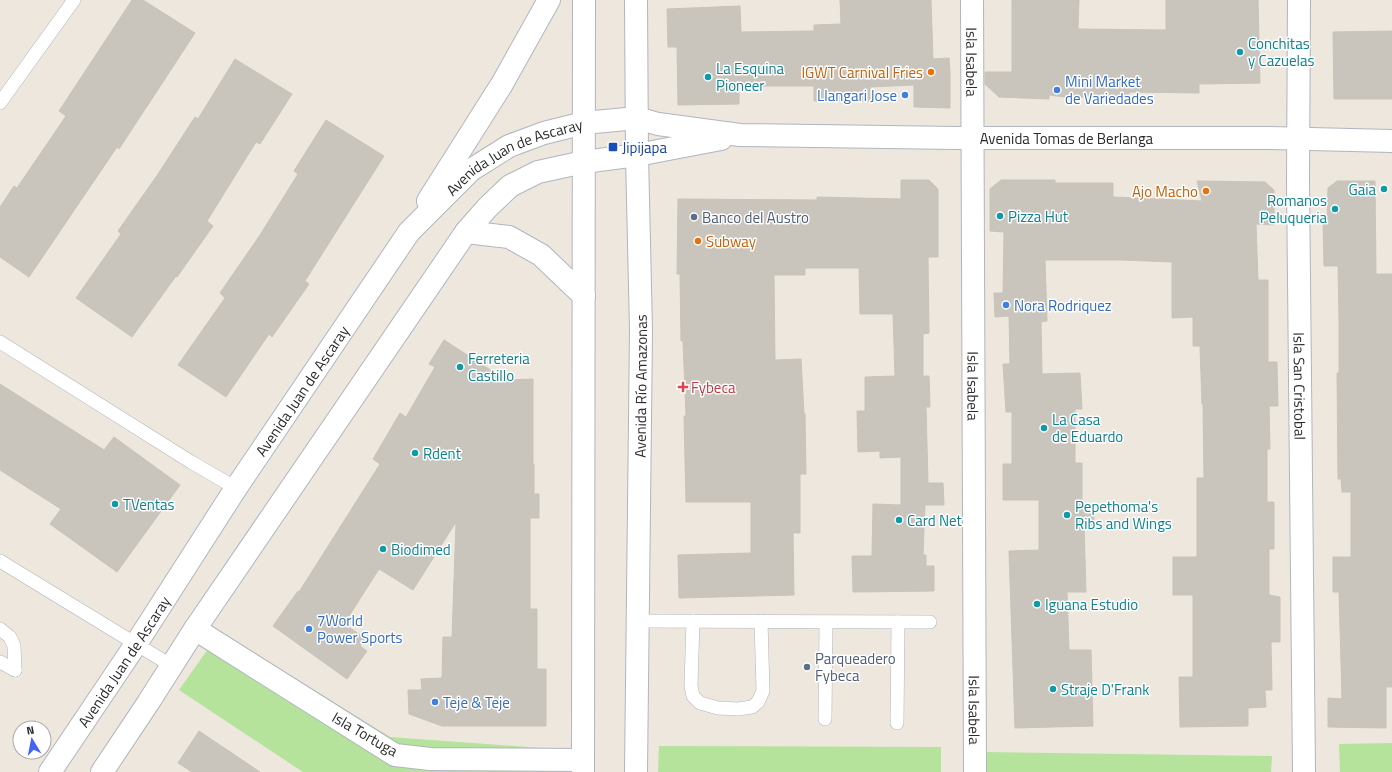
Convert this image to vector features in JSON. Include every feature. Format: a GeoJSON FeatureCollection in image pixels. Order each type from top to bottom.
{"type":"FeatureCollection","features":[{"type":"Feature","properties":{"kind":"main road"},"geometry":{"type":"LineString","coordinates":[[409,232],[502,84],[549,0]]}},
{"type":"Feature","properties":{"kind":"main road"},"geometry":{"type":"LineString","coordinates":[[583,766],[584,0]]}},
{"type":"Feature","properties":{"kind":"main road","name":"Avenida Río Amazonas"},"geometry":{"type":"LineString","coordinates":[[636,0],[637,154],[641,331],[636,772]]}},
{"type":"Feature","properties":{"kind":"main road","name":"Isla Isabela"},"geometry":{"type":"LineString","coordinates":[[972,0],[975,772]]}},
{"type":"Feature","properties":{"kind":"main road","name":"Isla San Cristobal"},"geometry":{"type":"LineString","coordinates":[[1299,0],[1304,772]]}},
{"type":"Feature","properties":{"kind":"main road","name":"Avenida Juan de Ascaray"},"geometry":{"type":"LineString","coordinates":[[50,772],[136,644],[236,488],[409,232],[471,170],[509,146],[544,133],[584,123],[637,118]]}},
{"type":"Feature","properties":{"kind":"main road","name":"Avenida Tomas de Berlanga"},"geometry":{"type":"LineString","coordinates":[[637,118],[658,124],[740,136],[1260,138],[1392,141]]}},
{"type":"Feature","properties":{"kind":"main road","name":"Avenida Tomas de Berlanga"},"geometry":{"type":"LineString","coordinates":[[637,154],[740,136]]}},
{"type":"Feature","properties":{"kind":"main road","name":"Avenida Juan de Ascaray"},"geometry":{"type":"LineString","coordinates":[[102,772],[172,666],[194,629],[466,232],[487,208],[510,186],[538,172],[584,162],[637,154]]}},
{"type":"Feature","properties":{"kind":"main road"},"geometry":{"type":"LineString","coordinates":[[466,232],[509,237],[541,255],[584,296]]}},
{"type":"Feature","properties":{"kind":"main road","name":"Isla Tortuga"},"geometry":{"type":"LineString","coordinates":[[194,629],[395,754],[430,759],[583,766]]}},
{"type":"Feature","properties":{"kind":"lane"},"geometry":{"type":"LineString","coordinates":[[0,103],[74,0]]}},
{"type":"Feature","properties":{"kind":"lane"},"geometry":{"type":"LineString","coordinates":[[0,342],[191,462],[236,488]]}},
{"type":"Feature","properties":{"kind":"lane"},"geometry":{"type":"LineString","coordinates":[[0,561],[172,666]]}},
{"type":"Feature","properties":{"kind":"lane"},"geometry":{"type":"LineString","coordinates":[[637,621],[930,622]]}},
{"type":"Feature","properties":{"kind":"lane"},"geometry":{"type":"LineString","coordinates":[[692,621],[691,686],[693,696],[700,703],[718,708],[738,709],[752,707],[758,702],[763,691],[761,622]]}},
{"type":"Feature","properties":{"kind":"lane"},"geometry":{"type":"LineString","coordinates":[[825,719],[826,622]]}},
{"type":"Feature","properties":{"kind":"lane"},"geometry":{"type":"LineString","coordinates":[[897,722],[898,622]]}},
{"type":"Feature","properties":{"kind":"lane"},"geometry":{"type":"LineString","coordinates":[[0,629],[10,636],[14,646],[15,670]]}},
{"type":"Feature","properties":{"kind":"lane"},"geometry":{"type":"LineString","coordinates":[[0,662],[15,670]]}},
{"type":"Feature","properties":{"kind":"lane"},"geometry":{"type":"LineString","coordinates":[[0,666],[15,670]]}},
{"type":"Feature","properties":{"kind":"green space"},"geometry":{"type":"Polygon","coordinates":[[[220,632],[390,737],[568,750],[567,772],[303,772],[179,690],[220,632]]]}},
{"type":"Feature","properties":{"kind":"green space"},"geometry":{"type":"Polygon","coordinates":[[[1392,743],[1392,772],[1340,772],[1339,744],[1392,743]]]}},
{"type":"Feature","properties":{"kind":"green space"},"geometry":{"type":"Polygon","coordinates":[[[659,746],[941,747],[941,772],[658,772],[659,746]]]}},
{"type":"Feature","properties":{"kind":"green space"},"geometry":{"type":"Polygon","coordinates":[[[987,752],[1272,756],[1271,772],[986,772],[987,752]]]}},
{"type":"Feature","properties":{"kind":"building"},"geometry":{"type":"Polygon","coordinates":[[[132,0],[143,0],[195,33],[119,149],[117,147],[29,277],[0,257],[0,207],[14,186],[17,188],[66,116],[59,111],[132,0]]]}},
{"type":"Feature","properties":{"kind":"building"},"geometry":{"type":"Polygon","coordinates":[[[840,0],[931,0],[933,59],[949,58],[950,108],[914,107],[914,85],[870,87],[870,101],[814,101],[814,86],[739,86],[739,104],[678,105],[677,47],[668,47],[667,9],[740,6],[741,32],[814,31],[814,25],[841,24],[840,0]]]}},
{"type":"Feature","properties":{"kind":"building"},"geometry":{"type":"Polygon","coordinates":[[[1012,0],[1079,0],[1078,29],[1166,30],[1166,0],[1258,0],[1260,83],[1199,84],[1199,93],[1129,92],[1129,98],[1080,97],[1080,99],[1049,95],[1049,99],[999,97],[985,84],[985,72],[1012,72],[1012,0]]]}},
{"type":"Feature","properties":{"kind":"building"},"geometry":{"type":"Polygon","coordinates":[[[1392,31],[1392,99],[1334,99],[1333,32],[1392,31]]]}},
{"type":"Feature","properties":{"kind":"building"},"geometry":{"type":"Polygon","coordinates":[[[235,59],[292,94],[260,144],[256,142],[207,221],[213,226],[132,337],[76,298],[121,234],[118,231],[158,174],[195,117],[198,119],[235,59]]]}},
{"type":"Feature","properties":{"kind":"building"},"geometry":{"type":"Polygon","coordinates":[[[326,120],[384,156],[305,281],[309,284],[272,337],[269,334],[226,397],[178,365],[225,298],[220,293],[260,235],[298,174],[294,171],[326,120]]]}},
{"type":"Feature","properties":{"kind":"building"},"geometry":{"type":"Polygon","coordinates":[[[901,180],[929,180],[938,189],[938,257],[928,257],[929,333],[923,334],[923,376],[929,376],[930,407],[926,407],[928,483],[943,483],[944,505],[925,505],[923,555],[926,555],[926,566],[934,566],[934,591],[853,592],[852,556],[872,556],[873,504],[901,505],[901,457],[880,458],[880,451],[858,452],[857,411],[865,411],[865,377],[895,376],[893,314],[860,314],[859,268],[805,268],[805,275],[774,275],[775,360],[801,359],[805,414],[806,474],[800,474],[800,533],[793,533],[794,595],[679,598],[678,555],[751,553],[751,502],[686,502],[684,416],[686,416],[683,341],[681,341],[680,274],[677,274],[678,199],[817,200],[817,197],[901,199],[901,180]]]}},
{"type":"Feature","properties":{"kind":"building"},"geometry":{"type":"Polygon","coordinates":[[[1001,180],[1055,180],[1055,183],[1113,183],[1113,197],[1202,201],[1197,181],[1265,182],[1274,190],[1274,225],[1256,224],[1258,280],[1268,280],[1268,362],[1277,362],[1278,406],[1269,406],[1270,449],[1267,449],[1267,502],[1274,502],[1274,549],[1269,549],[1269,595],[1280,597],[1280,642],[1271,642],[1272,690],[1265,690],[1266,707],[1248,708],[1248,726],[1180,727],[1179,677],[1193,677],[1193,595],[1173,595],[1173,557],[1197,557],[1197,478],[1204,478],[1203,404],[1200,346],[1193,346],[1193,317],[1172,318],[1172,262],[1122,260],[1045,260],[1047,321],[1041,322],[1042,374],[1080,373],[1082,409],[1075,409],[1075,463],[1082,463],[1082,504],[1094,504],[1094,526],[1084,526],[1086,592],[1067,592],[1069,650],[1091,650],[1093,726],[1015,728],[1009,551],[1039,550],[1039,500],[1003,500],[1003,464],[1012,464],[1012,412],[1006,412],[1003,364],[1010,364],[1009,316],[995,317],[994,293],[1003,293],[1004,232],[990,231],[990,189],[1001,180]]]}},
{"type":"Feature","properties":{"kind":"building"},"geometry":{"type":"Polygon","coordinates":[[[1337,181],[1375,181],[1376,274],[1392,274],[1392,687],[1386,687],[1386,728],[1328,727],[1328,698],[1342,699],[1339,592],[1333,592],[1333,557],[1351,557],[1351,492],[1342,492],[1341,479],[1338,479],[1338,266],[1324,266],[1323,221],[1327,221],[1328,188],[1337,181]]]}},
{"type":"Feature","properties":{"kind":"building"},"geometry":{"type":"Polygon","coordinates":[[[444,340],[506,380],[533,379],[534,494],[539,494],[539,518],[530,518],[530,609],[537,609],[537,669],[546,669],[546,726],[442,726],[409,714],[408,690],[422,690],[421,679],[442,678],[443,637],[452,637],[456,522],[413,590],[379,569],[344,624],[365,638],[360,646],[367,651],[347,679],[273,626],[298,591],[299,592],[380,464],[373,459],[400,413],[406,417],[435,367],[429,364],[444,340]]]}},
{"type":"Feature","properties":{"kind":"building"},"geometry":{"type":"Polygon","coordinates":[[[0,384],[104,450],[114,437],[180,485],[117,572],[50,524],[61,509],[0,470],[0,384]]]}},
{"type":"Feature","properties":{"kind":"building"},"geometry":{"type":"Polygon","coordinates":[[[199,731],[260,772],[192,772],[178,763],[199,731]]]}},
{"type":"Feature","properties":{"kind":"place","name":"Conchitas y Cazuelas"},"geometry":{"type":"Point","coordinates":[1240,52]}},
{"type":"Feature","properties":{"kind":"place","name":"IGWT Carnival Fries"},"geometry":{"type":"Point","coordinates":[931,72]}},
{"type":"Feature","properties":{"kind":"place","name":"La Esquina Pioneer"},"geometry":{"type":"Point","coordinates":[708,77]}},
{"type":"Feature","properties":{"kind":"place","name":"Mini Market de Variedades"},"geometry":{"type":"Point","coordinates":[1057,90]}},
{"type":"Feature","properties":{"kind":"place","name":"Llangari Jose"},"geometry":{"type":"Point","coordinates":[905,95]}},
{"type":"Feature","properties":{"kind":"place","name":"Jipijapa"},"geometry":{"type":"Point","coordinates":[613,147]}},
{"type":"Feature","properties":{"kind":"place","name":"Gaia"},"geometry":{"type":"Point","coordinates":[1384,189]}},
{"type":"Feature","properties":{"kind":"place","name":"Ajo Macho"},"geometry":{"type":"Point","coordinates":[1206,191]}},
{"type":"Feature","properties":{"kind":"place","name":"Romanos Peluqueria"},"geometry":{"type":"Point","coordinates":[1335,209]}},
{"type":"Feature","properties":{"kind":"place","name":"Pizza Hut"},"geometry":{"type":"Point","coordinates":[1000,216]}},
{"type":"Feature","properties":{"kind":"place","name":"Banco del Austro"},"geometry":{"type":"Point","coordinates":[694,217]}},
{"type":"Feature","properties":{"kind":"place","name":"Subway"},"geometry":{"type":"Point","coordinates":[698,241]}},
{"type":"Feature","properties":{"kind":"place","name":"Nora Rodriquez"},"geometry":{"type":"Point","coordinates":[1006,305]}},
{"type":"Feature","properties":{"kind":"place","name":"Ferreteria Castillo"},"geometry":{"type":"Point","coordinates":[460,367]}},
{"type":"Feature","properties":{"kind":"place","name":"Fybeca"},"geometry":{"type":"Point","coordinates":[683,387]}},
{"type":"Feature","properties":{"kind":"place","name":"La Casa de Eduardo"},"geometry":{"type":"Point","coordinates":[1044,428]}},
{"type":"Feature","properties":{"kind":"place","name":"Rdent"},"geometry":{"type":"Point","coordinates":[415,453]}},
{"type":"Feature","properties":{"kind":"place","name":"TVentas"},"geometry":{"type":"Point","coordinates":[115,504]}},
{"type":"Feature","properties":{"kind":"place","name":"Pepethoma's Ribs and Wings"},"geometry":{"type":"Point","coordinates":[1067,515]}},
{"type":"Feature","properties":{"kind":"place","name":"Card Net"},"geometry":{"type":"Point","coordinates":[899,520]}},
{"type":"Feature","properties":{"kind":"place","name":"Biodimed"},"geometry":{"type":"Point","coordinates":[383,549]}},
{"type":"Feature","properties":{"kind":"place","name":"Iguana Estudio"},"geometry":{"type":"Point","coordinates":[1037,604]}},
{"type":"Feature","properties":{"kind":"place","name":"7World Power Sports"},"geometry":{"type":"Point","coordinates":[309,629]}},
{"type":"Feature","properties":{"kind":"place","name":"Parqueadero Fybeca"},"geometry":{"type":"Point","coordinates":[807,667]}},
{"type":"Feature","properties":{"kind":"place","name":"Straje D'Frank"},"geometry":{"type":"Point","coordinates":[1053,689]}},
{"type":"Feature","properties":{"kind":"place","name":"Teje & Teje"},"geometry":{"type":"Point","coordinates":[435,702]}}]}
